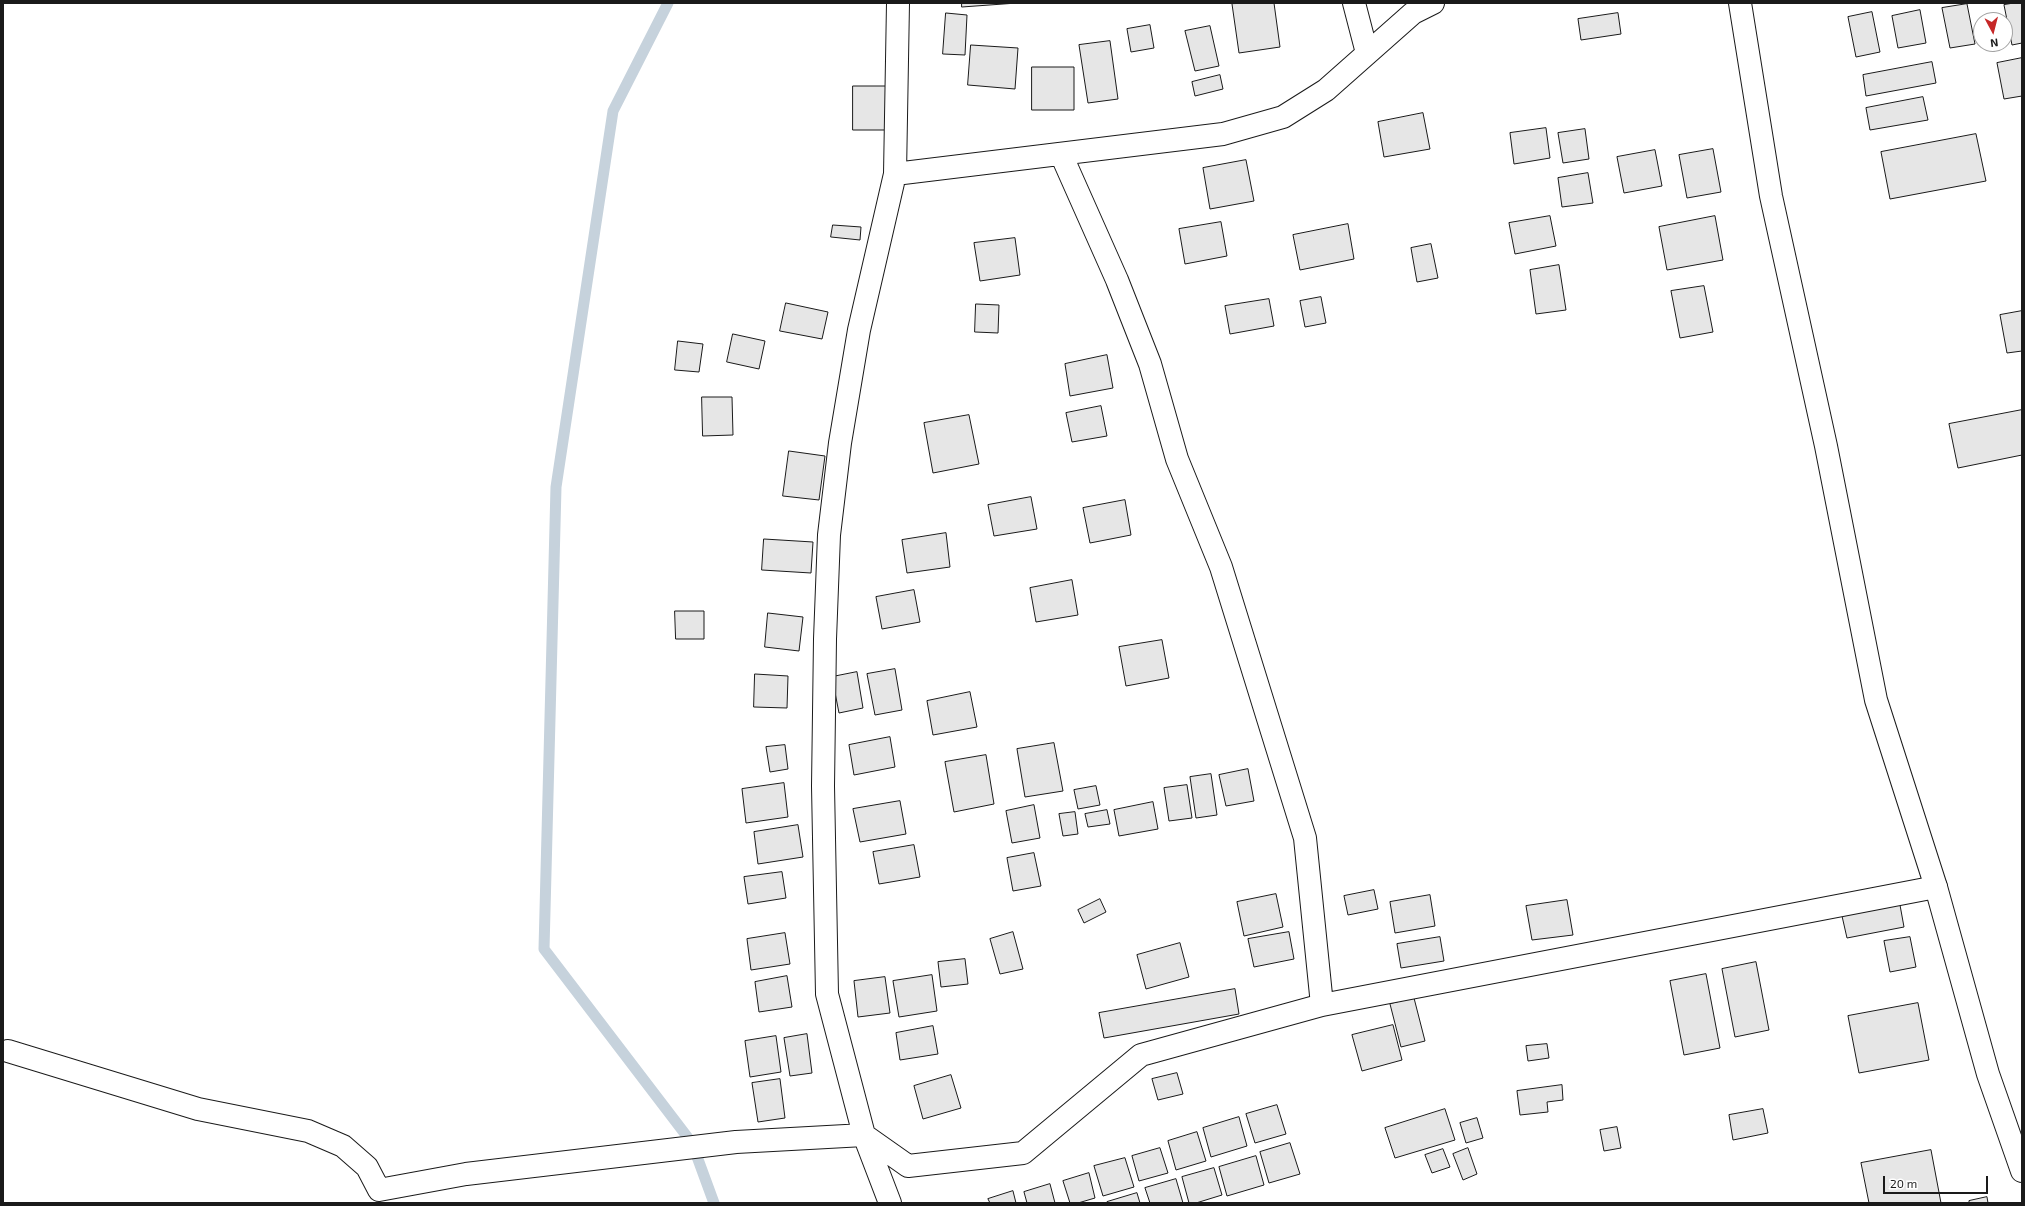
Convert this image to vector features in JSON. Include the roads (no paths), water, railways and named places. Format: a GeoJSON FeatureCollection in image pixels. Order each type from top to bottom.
{"type":"FeatureCollection","features":[{"type":"Feature","properties":{"kind":"main road"},"geometry":{"type":"LineString","coordinates":[[890,1203],[864,1135],[827,994],[823,786],[825,639],[829,535],[840,443],[859,330],[895,174],[898,3]]}},
{"type":"Feature","properties":{"kind":"main road"},"geometry":{"type":"LineString","coordinates":[[1354,3],[1367,53]]}},
{"type":"Feature","properties":{"kind":"main road"},"geometry":{"type":"LineString","coordinates":[[895,174],[1223,134],[1283,117],[1326,90],[1413,14],[1433,3]]}},
{"type":"Feature","properties":{"kind":"main road"},"geometry":{"type":"LineString","coordinates":[[1740,3],[1771,196],[1826,446],[1876,700],[1936,887],[1988,1074],[2022,1171]]}},
{"type":"Feature","properties":{"kind":"main road"},"geometry":{"type":"LineString","coordinates":[[1061,154],[1116,280],[1150,364],[1177,459],[1221,567],[1305,838],[1322,1005]]}},
{"type":"Feature","properties":{"kind":"main road"},"geometry":{"type":"LineString","coordinates":[[8,1051],[198,1109],[308,1131],[343,1146],[367,1167],[378,1196],[466,1174],[736,1142],[864,1135],[908,1166],[1023,1153],[1141,1055],[1322,1005],[1936,887]]}},
{"type":"Feature","properties":{"kind":"waterway"},"geometry":{"type":"LineString","coordinates":[[668,3],[613,111],[556,487],[544,949],[692,1143],[714,1203]]}}]}
